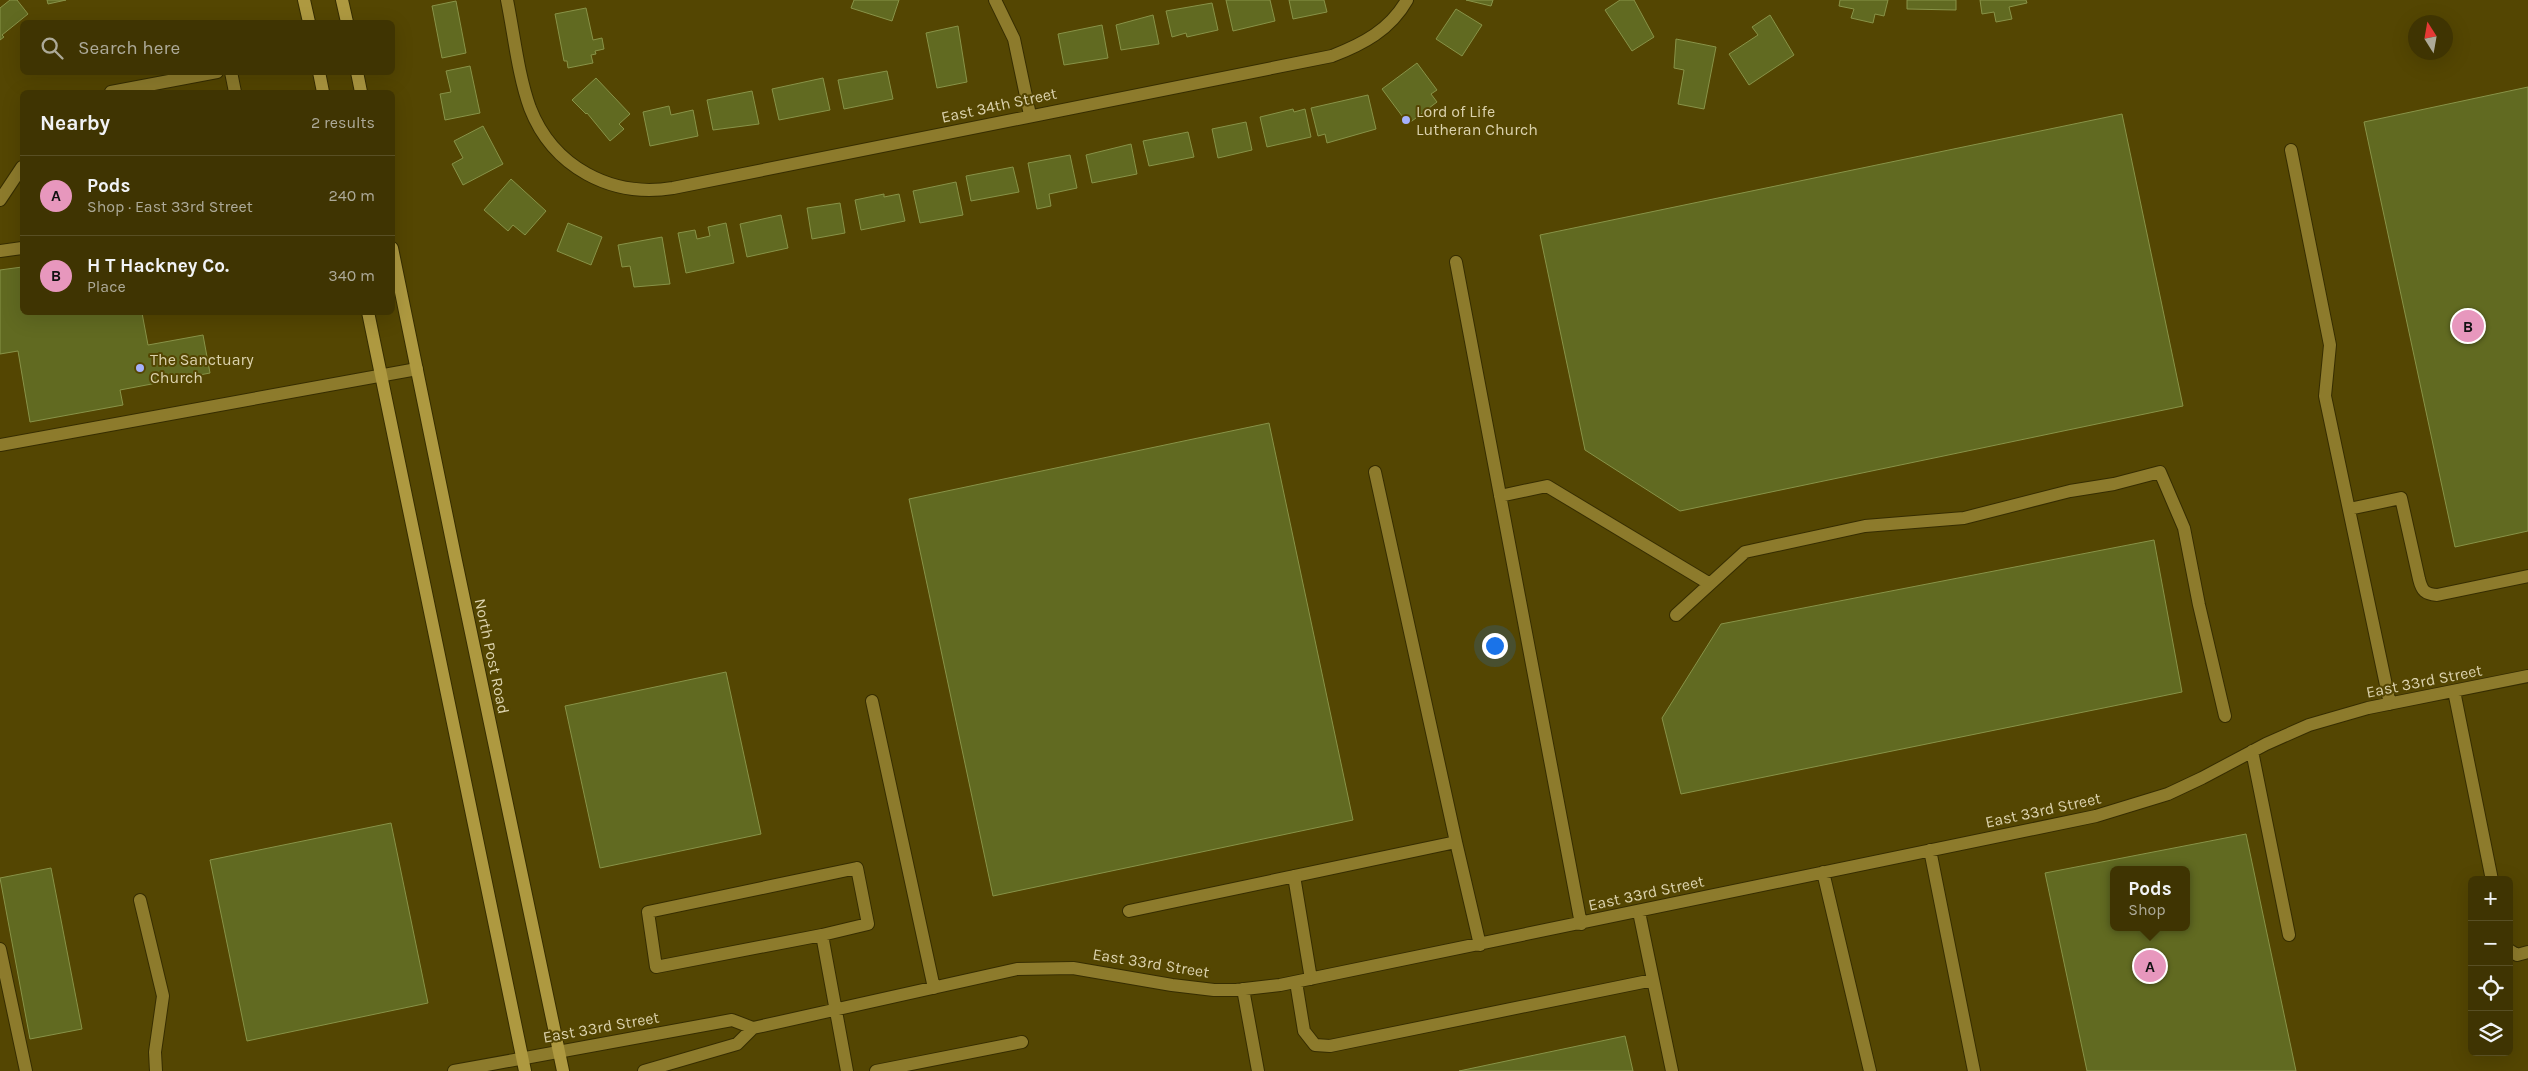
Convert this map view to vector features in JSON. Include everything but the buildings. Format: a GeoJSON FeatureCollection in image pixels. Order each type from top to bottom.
{"type":"FeatureCollection","features":[{"type":"Feature","properties":{"kind":"main road"},"geometry":{"type":"LineString","coordinates":[[304,0],[309,20]]}},
{"type":"Feature","properties":{"kind":"main road"},"geometry":{"type":"LineString","coordinates":[[342,0],[346,20]]}},
{"type":"Feature","properties":{"kind":"main road"},"geometry":{"type":"LineString","coordinates":[[320,75],[323,90]]}},
{"type":"Feature","properties":{"kind":"main road"},"geometry":{"type":"LineString","coordinates":[[358,75],[361,90]]}},
{"type":"Feature","properties":{"kind":"main road","name":"North Post Road"},"geometry":{"type":"LineString","coordinates":[[395,263],[563,1071]]}},
{"type":"Feature","properties":{"kind":"main road"},"geometry":{"type":"LineString","coordinates":[[369,315],[525,1071]]}},
{"type":"Feature","properties":{"kind":"street","name":"East 34th Street"},"geometry":{"type":"LineString","coordinates":[[507,0],[527,97],[533,114],[553,147],[581,172],[598,180],[626,189],[664,190],[1030,115],[1332,56],[1374,37],[1388,25],[1407,0]]}},
{"type":"Feature","properties":{"kind":"street"},"geometry":{"type":"LineString","coordinates":[[995,0],[1014,39],[1030,115]]}},
{"type":"Feature","properties":{"kind":"street"},"geometry":{"type":"LineString","coordinates":[[122,90],[201,75]]}},
{"type":"Feature","properties":{"kind":"street"},"geometry":{"type":"LineString","coordinates":[[232,75],[235,90]]}},
{"type":"Feature","properties":{"kind":"street"},"geometry":{"type":"LineString","coordinates":[[2291,150],[2330,345],[2325,396],[2390,704]]}},
{"type":"Feature","properties":{"kind":"street"},"geometry":{"type":"LineString","coordinates":[[0,200],[20,170]]}},
{"type":"Feature","properties":{"kind":"street"},"geometry":{"type":"LineString","coordinates":[[0,251],[20,248]]}},
{"type":"Feature","properties":{"kind":"street"},"geometry":{"type":"LineString","coordinates":[[1456,262],[1581,924]]}},
{"type":"Feature","properties":{"kind":"street"},"geometry":{"type":"LineString","coordinates":[[0,445],[417,369]]}},
{"type":"Feature","properties":{"kind":"street"},"geometry":{"type":"LineString","coordinates":[[1375,472],[1480,945]]}},
{"type":"Feature","properties":{"kind":"street"},"geometry":{"type":"LineString","coordinates":[[1676,615],[1745,552],[1865,526],[1964,518],[2070,491],[2114,484],[2160,472],[2184,528],[2199,605],[2225,716]]}},
{"type":"Feature","properties":{"kind":"street"},"geometry":{"type":"LineString","coordinates":[[1500,496],[1548,486],[1710,584]]}},
{"type":"Feature","properties":{"kind":"street"},"geometry":{"type":"LineString","coordinates":[[2349,509],[2401,498],[2419,580],[2427,594],[2437,595],[2528,576]]}},
{"type":"Feature","properties":{"kind":"street","name":"East 33rd Street"},"geometry":{"type":"LineString","coordinates":[[644,1071],[737,1044],[753,1028],[1017,969],[1074,968],[1120,974],[1172,985],[1214,990],[1265,988],[1639,912],[2096,816],[2132,806],[2202,778],[2252,751],[2310,725],[2390,704],[2528,676]]}},
{"type":"Feature","properties":{"kind":"street"},"geometry":{"type":"LineString","coordinates":[[2454,691],[2491,876]]}},
{"type":"Feature","properties":{"kind":"street"},"geometry":{"type":"LineString","coordinates":[[872,701],[934,988]]}},
{"type":"Feature","properties":{"kind":"street"},"geometry":{"type":"LineString","coordinates":[[2252,751],[2288,935]]}},
{"type":"Feature","properties":{"kind":"street"},"geometry":{"type":"LineString","coordinates":[[1129,911],[1456,842]]}},
{"type":"Feature","properties":{"kind":"street"},"geometry":{"type":"LineString","coordinates":[[1930,850],[1974,1071]]}},
{"type":"Feature","properties":{"kind":"street"},"geometry":{"type":"LineString","coordinates":[[857,868],[868,924],[822,935],[656,967],[648,912],[857,868]]}},
{"type":"Feature","properties":{"kind":"street"},"geometry":{"type":"LineString","coordinates":[[1824,872],[1870,1071]]}},
{"type":"Feature","properties":{"kind":"street"},"geometry":{"type":"LineString","coordinates":[[1294,876],[1312,979]]}},
{"type":"Feature","properties":{"kind":"street"},"geometry":{"type":"LineString","coordinates":[[140,900],[163,996],[155,1052],[156,1071]]}},
{"type":"Feature","properties":{"kind":"street"},"geometry":{"type":"LineString","coordinates":[[1639,912],[1672,1071]]}},
{"type":"Feature","properties":{"kind":"street"},"geometry":{"type":"LineString","coordinates":[[822,935],[847,1071]]}},
{"type":"Feature","properties":{"kind":"street"},"geometry":{"type":"LineString","coordinates":[[0,949],[26,1071]]}},
{"type":"Feature","properties":{"kind":"street"},"geometry":{"type":"LineString","coordinates":[[2513,952],[2517,955],[2528,952]]}},
{"type":"Feature","properties":{"kind":"street"},"geometry":{"type":"LineString","coordinates":[[1296,982],[1304,1032],[1315,1045],[1330,1046],[1653,980]]}},
{"type":"Feature","properties":{"kind":"street"},"geometry":{"type":"LineString","coordinates":[[1243,989],[1258,1071]]}},
{"type":"Feature","properties":{"kind":"street","name":"East 33rd Street"},"geometry":{"type":"LineString","coordinates":[[454,1071],[522,1057],[732,1020],[753,1028]]}},
{"type":"Feature","properties":{"kind":"street"},"geometry":{"type":"LineString","coordinates":[[876,1071],[1022,1042]]}},
{"type":"Feature","properties":{"kind":"place","name":"Lord of Life Lutheran Church"},"geometry":{"type":"Point","coordinates":[1406,120]}},
{"type":"Feature","properties":{"kind":"place","name":"H T Hackney Co."},"geometry":{"type":"Point","coordinates":[2468,326]}},
{"type":"Feature","properties":{"kind":"place","name":"The Sanctuary Church"},"geometry":{"type":"Point","coordinates":[140,368]}},
{"type":"Feature","properties":{"kind":"place","name":"Pods"},"geometry":{"type":"Point","coordinates":[2150,966]}}]}
